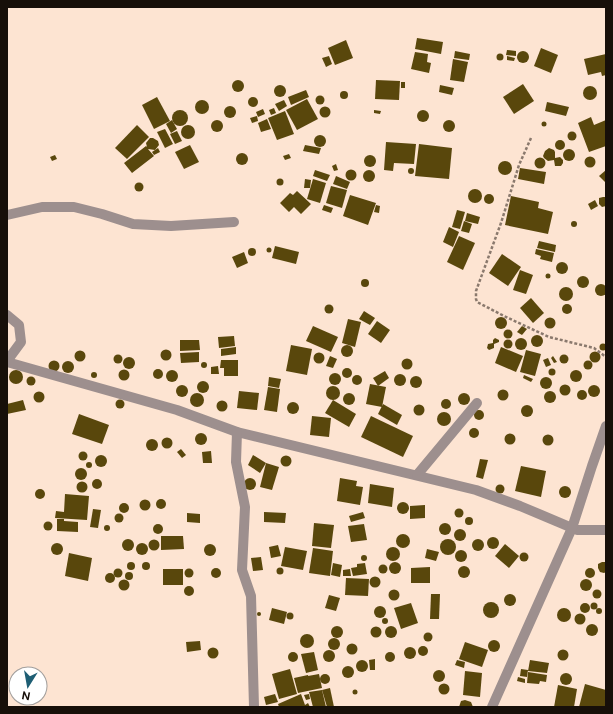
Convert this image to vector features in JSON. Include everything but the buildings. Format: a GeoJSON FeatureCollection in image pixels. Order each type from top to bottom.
{"type":"FeatureCollection","features":[{"type":"Feature","properties":{"kind":"street"},"geometry":{"type":"LineString","coordinates":[[7,215],[42,207],[74,207],[133,224],[170,226],[234,222]]}},
{"type":"Feature","properties":{"kind":"street"},"geometry":{"type":"LineString","coordinates":[[7,315],[19,325],[21,342],[7,362],[176,410],[237,432],[476,490],[520,506],[577,530],[606,530]]}},
{"type":"Feature","properties":{"kind":"street"},"geometry":{"type":"LineString","coordinates":[[416,475],[477,403]]}},
{"type":"Feature","properties":{"kind":"street"},"geometry":{"type":"LineString","coordinates":[[492,707],[572,528],[606,426]]}},
{"type":"Feature","properties":{"kind":"street"},"geometry":{"type":"LineString","coordinates":[[237,432],[236,462],[245,507],[242,570],[251,596],[254,707]]}},
{"type":"Feature","properties":{"kind":"path"},"geometry":{"type":"LineString","coordinates":[[531,138],[519,165],[501,223],[476,291],[477,302],[549,337],[594,348],[606,356]]}}]}
